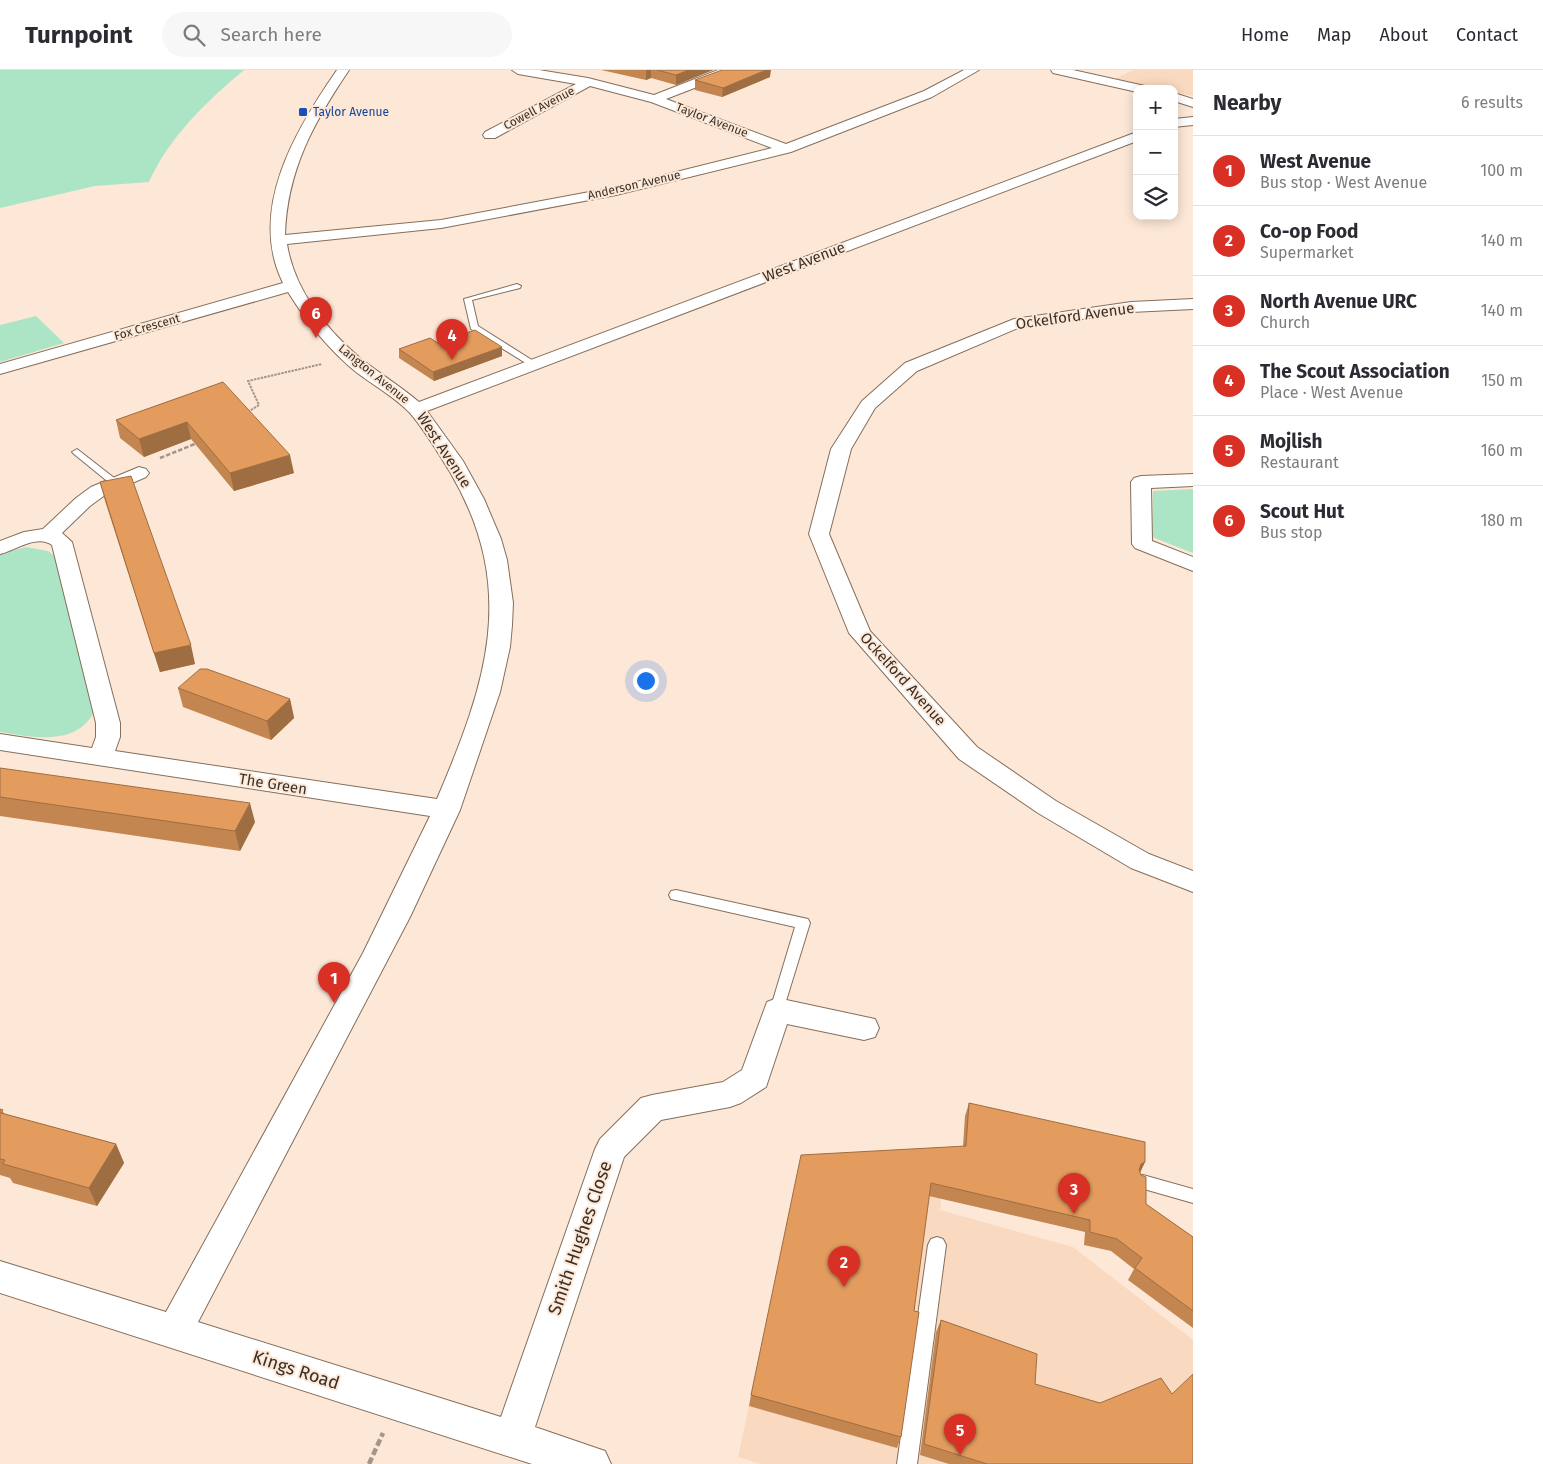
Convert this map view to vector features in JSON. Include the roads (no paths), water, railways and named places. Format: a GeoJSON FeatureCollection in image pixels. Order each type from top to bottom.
{"type":"FeatureCollection","features":[{"type":"Feature","properties":{"kind":"street","name":"Langton Avenue"},"geometry":{"type":"LineString","coordinates":[[343,70],[320,102],[306,126],[280,197],[278,222],[282,264],[293,286],[327,334],[350,357],[416,409]]}},
{"type":"Feature","properties":{"kind":"street","name":"Taylor Avenue"},"geometry":{"type":"LineString","coordinates":[[518,70],[588,82],[655,99],[786,149]]}},
{"type":"Feature","properties":{"kind":"street"},"geometry":{"type":"LineString","coordinates":[[655,99],[729,70]]}},
{"type":"Feature","properties":{"kind":"street","name":"Anderson Avenue"},"geometry":{"type":"LineString","coordinates":[[279,240],[441,224],[616,191],[786,149],[928,94],[974,70]]}},
{"type":"Feature","properties":{"kind":"street"},"geometry":{"type":"LineString","coordinates":[[1057,70],[1133,87]]}},
{"type":"Feature","properties":{"kind":"street","name":"Cowell Avenue"},"geometry":{"type":"LineString","coordinates":[[490,134],[588,82]]}},
{"type":"Feature","properties":{"kind":"street"},"geometry":{"type":"LineString","coordinates":[[1178,98],[1193,103]]}},
{"type":"Feature","properties":{"kind":"street"},"geometry":{"type":"LineString","coordinates":[[1178,123],[1193,121]]}},
{"type":"Feature","properties":{"kind":"street","name":"West Avenue"},"geometry":{"type":"LineString","coordinates":[[174,1332],[406,899],[447,810],[479,724],[492,678],[499,641],[500,582],[490,538],[469,488],[454,462],[416,409],[1133,138]]}},
{"type":"Feature","properties":{"kind":"street","name":"Fox Crescent"},"geometry":{"type":"LineString","coordinates":[[0,370],[293,286]]}},
{"type":"Feature","properties":{"kind":"street","name":"Ockelford Avenue"},"geometry":{"type":"LineString","coordinates":[[1193,304],[1131,307],[1014,324],[911,367],[868,405],[841,449],[820,534],[860,633],[968,752],[1047,807],[1140,861],[1193,882]]}},
{"type":"Feature","properties":{"kind":"street"},"geometry":{"type":"LineString","coordinates":[[48,534],[83,502],[116,483],[139,473]]}},
{"type":"Feature","properties":{"kind":"street"},"geometry":{"type":"LineString","coordinates":[[1193,480],[1140,482],[1142,544],[1193,565]]}},
{"type":"Feature","properties":{"kind":"street"},"geometry":{"type":"LineString","coordinates":[[0,548],[25,538],[48,534],[57,537],[62,542],[108,723],[108,736],[100,758]]}},
{"type":"Feature","properties":{"kind":"street","name":"The Green"},"geometry":{"type":"LineString","coordinates":[[0,742],[447,810]]}},
{"type":"Feature","properties":{"kind":"street"},"geometry":{"type":"LineString","coordinates":[[777,1010],[864,1028]]}},
{"type":"Feature","properties":{"kind":"street","name":"Smith Hughes Close"},"geometry":{"type":"LineString","coordinates":[[512,1439],[611,1149],[652,1108],[730,1094],[755,1078],[777,1010]]}},
{"type":"Feature","properties":{"kind":"street","name":"Kings Road"},"geometry":{"type":"LineString","coordinates":[[0,1277],[592,1464]]}},
{"type":"Feature","properties":{"kind":"lane"},"geometry":{"type":"LineString","coordinates":[[517,286],[468,299],[474,327],[532,364]]}},
{"type":"Feature","properties":{"kind":"lane"},"geometry":{"type":"LineString","coordinates":[[77,452],[116,483]]}},
{"type":"Feature","properties":{"kind":"lane"},"geometry":{"type":"LineString","coordinates":[[676,895],[803,923],[777,1010]]}},
{"type":"Feature","properties":{"kind":"lane"},"geometry":{"type":"LineString","coordinates":[[1143,1182],[1193,1196]]}},
{"type":"Feature","properties":{"kind":"lane"},"geometry":{"type":"LineString","coordinates":[[907,1464],[938,1245]]}},
{"type":"Feature","properties":{"kind":"place","name":"Taylor Avenue"},"geometry":{"type":"Point","coordinates":[303,112]}},
{"type":"Feature","properties":{"kind":"place","name":"Scout Hut"},"geometry":{"type":"Point","coordinates":[316,338]}},
{"type":"Feature","properties":{"kind":"place","name":"The Scout Association"},"geometry":{"type":"Point","coordinates":[452,360]}},
{"type":"Feature","properties":{"kind":"place","name":"West Avenue"},"geometry":{"type":"Point","coordinates":[334,1003]}},
{"type":"Feature","properties":{"kind":"place","name":"North Avenue URC"},"geometry":{"type":"Point","coordinates":[1074,1214]}},
{"type":"Feature","properties":{"kind":"place","name":"Co-op Food"},"geometry":{"type":"Point","coordinates":[844,1287]}},
{"type":"Feature","properties":{"kind":"place","name":"Mojlish"},"geometry":{"type":"Point","coordinates":[960,1455]}}]}
